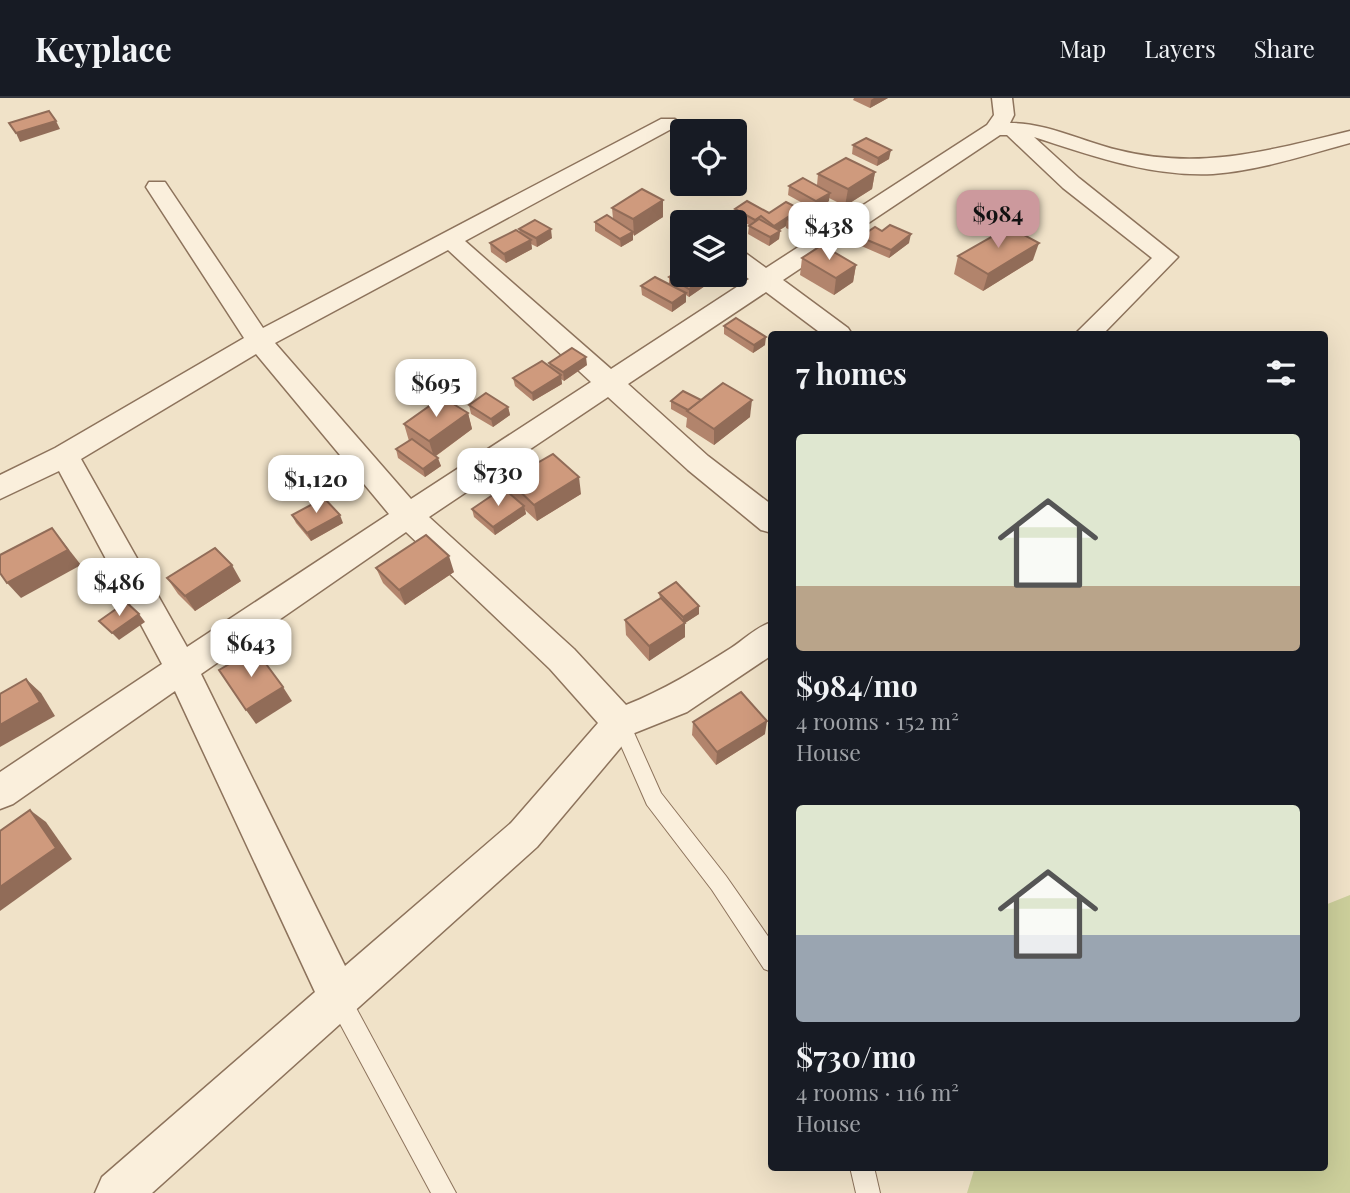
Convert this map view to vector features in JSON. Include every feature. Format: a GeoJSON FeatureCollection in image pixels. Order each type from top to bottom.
{"type":"FeatureCollection","features":[{"type":"Feature","properties":{"kind":"street"},"geometry":{"type":"LineString","coordinates":[[1002,98],[1004,129]]}},
{"type":"Feature","properties":{"kind":"street"},"geometry":{"type":"LineString","coordinates":[[0,488],[65,455],[258,341],[668,123]]}},
{"type":"Feature","properties":{"kind":"street"},"geometry":{"type":"LineString","coordinates":[[1004,129],[1166,257],[1091,331]]}},
{"type":"Feature","properties":{"kind":"street"},"geometry":{"type":"LineString","coordinates":[[0,792],[408,516],[768,279],[1004,129],[1031,129],[1114,156],[1167,166],[1213,167],[1254,161],[1350,137]]}},
{"type":"Feature","properties":{"kind":"street"},"geometry":{"type":"LineString","coordinates":[[157,187],[258,341],[408,516],[562,659],[620,723]]}},
{"type":"Feature","properties":{"kind":"street"},"geometry":{"type":"LineString","coordinates":[[448,238],[698,463],[768,519]]}},
{"type":"Feature","properties":{"kind":"street"},"geometry":{"type":"LineString","coordinates":[[747,265],[835,331]]}},
{"type":"Feature","properties":{"kind":"street"},"geometry":{"type":"LineString","coordinates":[[65,455],[182,668],[339,999]]}},
{"type":"Feature","properties":{"kind":"street"},"geometry":{"type":"LineString","coordinates":[[118,1193],[524,835],[620,723],[675,701],[752,652],[768,638]]}},
{"type":"Feature","properties":{"kind":"lane"},"geometry":{"type":"LineString","coordinates":[[620,723],[654,799],[719,883],[768,955]]}},
{"type":"Feature","properties":{"kind":"lane"},"geometry":{"type":"LineString","coordinates":[[339,999],[444,1193]]}},
{"type":"Feature","properties":{"kind":"lane"},"geometry":{"type":"LineString","coordinates":[[863,1171],[868,1193]]}},
{"type":"Feature","properties":{"kind":"green space"},"geometry":{"type":"Polygon","coordinates":[[[1350,895],[1350,1193],[967,1193],[974,1171],[1328,1171],[1328,904],[1350,895]]]}},
{"type":"Feature","properties":{"kind":"building"},"geometry":{"type":"Polygon","coordinates":[[[49,111],[56,121],[16,133],[9,123],[49,111]]]}},
{"type":"Feature","properties":{"kind":"building"},"geometry":{"type":"Polygon","coordinates":[[[866,138],[891,150],[878,158],[853,145],[866,138]]]}},
{"type":"Feature","properties":{"kind":"building"},"geometry":{"type":"Polygon","coordinates":[[[846,158],[875,172],[848,189],[818,174],[846,158]]]}},
{"type":"Feature","properties":{"kind":"building"},"geometry":{"type":"Polygon","coordinates":[[[803,178],[830,193],[816,201],[789,186],[803,178]]]}},
{"type":"Feature","properties":{"kind":"building"},"geometry":{"type":"Polygon","coordinates":[[[642,189],[663,200],[633,219],[612,208],[642,189]]]}},
{"type":"Feature","properties":{"kind":"building"},"geometry":{"type":"Polygon","coordinates":[[[747,201],[769,213],[786,202],[800,209],[774,226],[761,216],[755,220],[747,216],[747,210],[735,209],[747,201]]]}},
{"type":"Feature","properties":{"kind":"building"},"geometry":{"type":"Polygon","coordinates":[[[801,210],[813,216],[800,226],[787,219],[801,210]]]}},
{"type":"Feature","properties":{"kind":"building"},"geometry":{"type":"Polygon","coordinates":[[[607,215],[633,232],[620,239],[595,222],[607,215]]]}},
{"type":"Feature","properties":{"kind":"building"},"geometry":{"type":"Polygon","coordinates":[[[759,219],[780,231],[770,237],[749,226],[759,219]]]}},
{"type":"Feature","properties":{"kind":"building"},"geometry":{"type":"Polygon","coordinates":[[[535,220],[551,229],[536,238],[519,229],[535,220]]]}},
{"type":"Feature","properties":{"kind":"building"},"geometry":{"type":"Polygon","coordinates":[[[890,225],[911,234],[891,250],[860,237],[875,227],[882,231],[890,225]]]}},
{"type":"Feature","properties":{"kind":"building"},"geometry":{"type":"Polygon","coordinates":[[[1009,227],[1039,243],[988,274],[958,256],[1009,227]]]}},
{"type":"Feature","properties":{"kind":"building"},"geometry":{"type":"Polygon","coordinates":[[[516,230],[531,240],[504,254],[490,243],[516,230]]]}},
{"type":"Feature","properties":{"kind":"building"},"geometry":{"type":"Polygon","coordinates":[[[822,245],[856,265],[836,278],[802,258],[822,245]]]}},
{"type":"Feature","properties":{"kind":"building"},"geometry":{"type":"Polygon","coordinates":[[[655,277],[686,293],[672,303],[641,286],[655,277]]]}},
{"type":"Feature","properties":{"kind":"building"},"geometry":{"type":"Polygon","coordinates":[[[736,318],[766,337],[754,345],[724,326],[736,318]]]}},
{"type":"Feature","properties":{"kind":"building"},"geometry":{"type":"Polygon","coordinates":[[[572,348],[586,357],[563,372],[549,363],[572,348]]]}},
{"type":"Feature","properties":{"kind":"building"},"geometry":{"type":"Polygon","coordinates":[[[542,361],[561,375],[532,393],[513,378],[542,361]]]}},
{"type":"Feature","properties":{"kind":"building"},"geometry":{"type":"Polygon","coordinates":[[[723,383],[752,400],[714,429],[687,411],[723,383]]]}},
{"type":"Feature","properties":{"kind":"building"},"geometry":{"type":"Polygon","coordinates":[[[683,391],[701,400],[688,410],[671,401],[683,391]]]}},
{"type":"Feature","properties":{"kind":"building"},"geometry":{"type":"Polygon","coordinates":[[[486,393],[508,407],[491,419],[469,405],[486,393]]]}},
{"type":"Feature","properties":{"kind":"building"},"geometry":{"type":"Polygon","coordinates":[[[442,397],[468,413],[429,441],[404,424],[442,397]]]}},
{"type":"Feature","properties":{"kind":"building"},"geometry":{"type":"Polygon","coordinates":[[[412,439],[438,458],[423,469],[396,449],[412,439]]]}},
{"type":"Feature","properties":{"kind":"building"},"geometry":{"type":"Polygon","coordinates":[[[553,454],[579,477],[534,505],[508,480],[553,454]]]}},
{"type":"Feature","properties":{"kind":"building"},"geometry":{"type":"Polygon","coordinates":[[[503,488],[524,506],[493,527],[472,509],[503,488]]]}},
{"type":"Feature","properties":{"kind":"building"},"geometry":{"type":"Polygon","coordinates":[[[324,498],[340,515],[307,533],[292,515],[324,498]]]}},
{"type":"Feature","properties":{"kind":"building"},"geometry":{"type":"Polygon","coordinates":[[[52,528],[68,550],[7,583],[0,573],[0,555],[52,528]]]}},
{"type":"Feature","properties":{"kind":"building"},"geometry":{"type":"Polygon","coordinates":[[[426,535],[449,556],[399,590],[376,568],[426,535]]]}},
{"type":"Feature","properties":{"kind":"building"},"geometry":{"type":"Polygon","coordinates":[[[215,548],[232,565],[185,596],[167,578],[215,548]]]}},
{"type":"Feature","properties":{"kind":"building"},"geometry":{"type":"Polygon","coordinates":[[[676,582],[699,606],[683,617],[659,593],[676,582]]]}},
{"type":"Feature","properties":{"kind":"building"},"geometry":{"type":"Polygon","coordinates":[[[661,598],[685,623],[649,646],[625,620],[661,598]]]}},
{"type":"Feature","properties":{"kind":"building"},"geometry":{"type":"Polygon","coordinates":[[[126,602],[139,614],[112,633],[99,621],[126,602]]]}},
{"type":"Feature","properties":{"kind":"building"},"geometry":{"type":"Polygon","coordinates":[[[255,649],[283,687],[246,710],[219,670],[255,649]]]}},
{"type":"Feature","properties":{"kind":"building"},"geometry":{"type":"Polygon","coordinates":[[[26,679],[40,702],[0,725],[0,694],[26,679]]]}},
{"type":"Feature","properties":{"kind":"building"},"geometry":{"type":"Polygon","coordinates":[[[741,692],[767,721],[717,752],[693,722],[741,692]]]}},
{"type":"Feature","properties":{"kind":"building"},"geometry":{"type":"Polygon","coordinates":[[[30,810],[56,848],[0,887],[0,831],[30,810]]]}}]}
